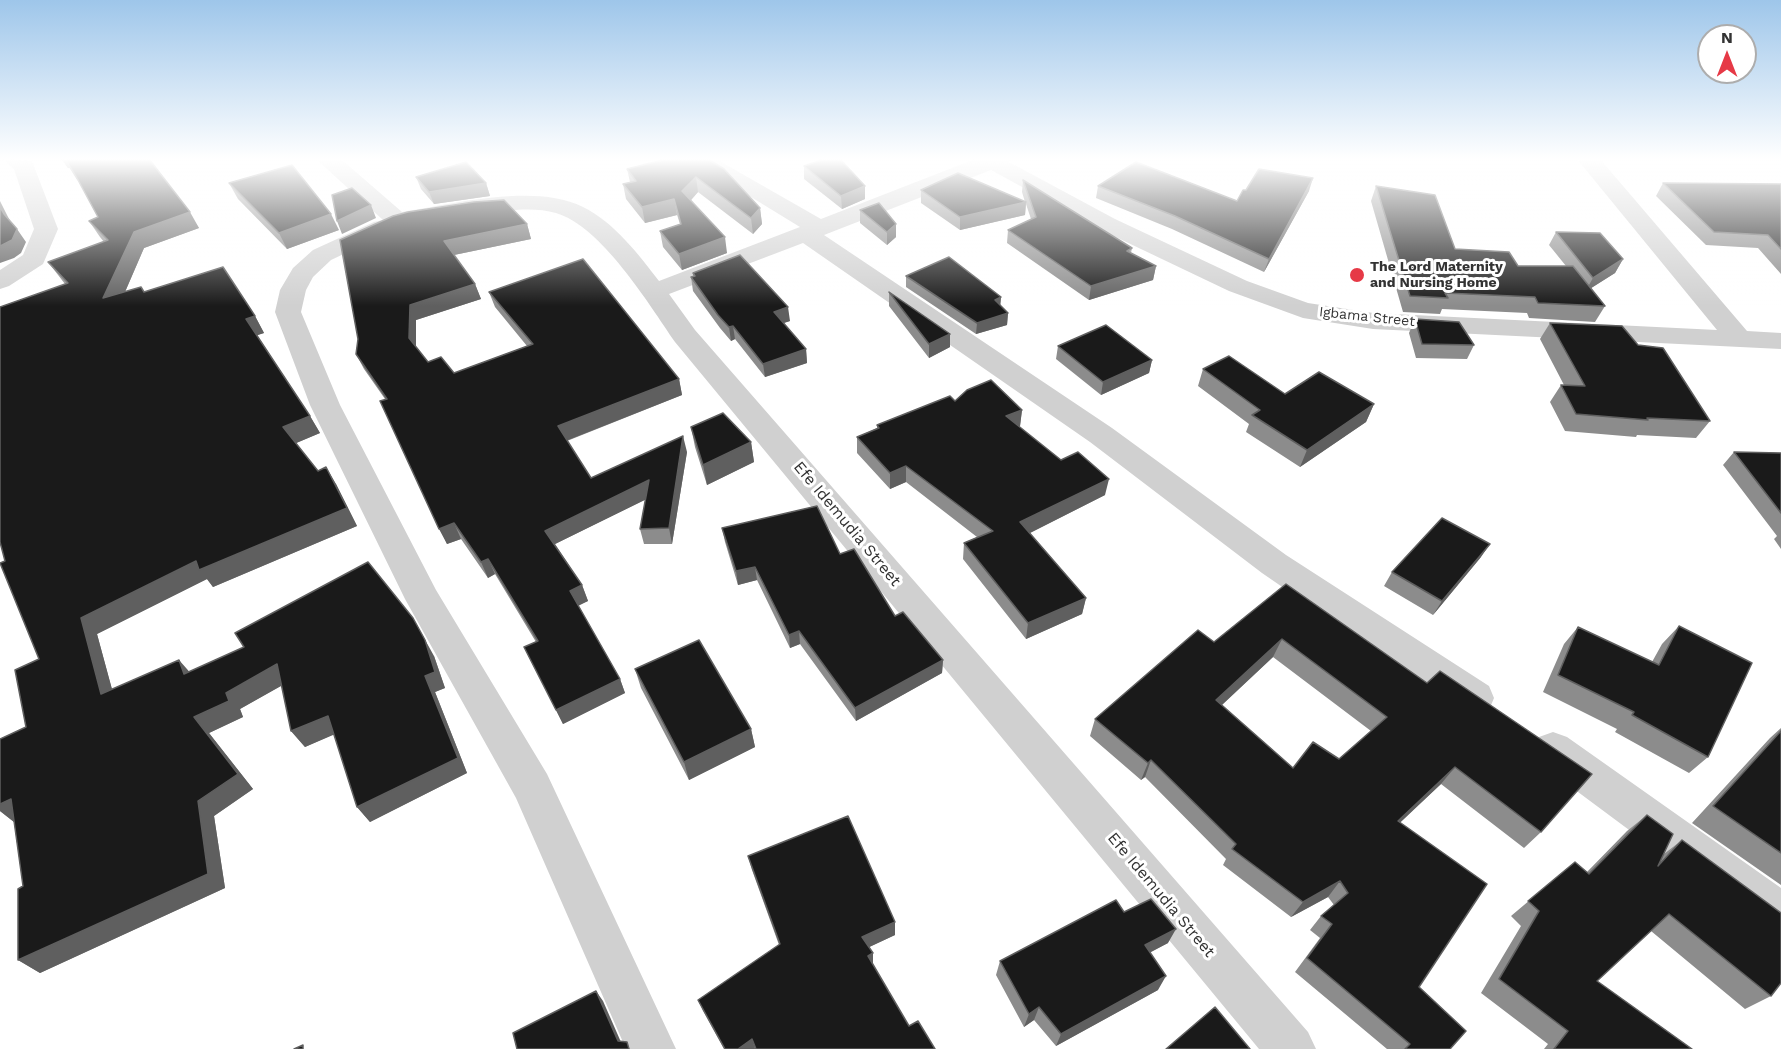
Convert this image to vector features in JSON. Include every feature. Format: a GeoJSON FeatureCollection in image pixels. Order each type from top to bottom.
{"type":"FeatureCollection","features":[{"type":"Feature","properties":{"kind":"street"},"geometry":{"type":"LineString","coordinates":[[0,281],[34,259],[46,229],[39,208]]}},
{"type":"Feature","properties":{"kind":"street"},"geometry":{"type":"LineString","coordinates":[[383,208],[397,220]]}},
{"type":"Feature","properties":{"kind":"street","name":"Efe Idemudia Street"},"geometry":{"type":"LineString","coordinates":[[494,208],[397,220],[322,255],[302,273],[293,290],[288,312],[325,405],[423,599],[532,787],[651,1049]]}},
{"type":"Feature","properties":{"kind":"street","name":"Efe Idemudia Street"},"geometry":{"type":"LineString","coordinates":[[565,208],[579,213],[655,291],[686,336],[1292,1049]]}},
{"type":"Feature","properties":{"kind":"street"},"geometry":{"type":"LineString","coordinates":[[776,208],[1101,435],[1274,564],[1499,714]]}},
{"type":"Feature","properties":{"kind":"street"},"geometry":{"type":"LineString","coordinates":[[655,291],[874,208]]}},
{"type":"Feature","properties":{"kind":"street","name":"Igbama Street"},"geometry":{"type":"LineString","coordinates":[[1079,208],[1117,229],[1238,286],[1303,310],[1373,321],[1781,341]]}},
{"type":"Feature","properties":{"kind":"street"},"geometry":{"type":"LineString","coordinates":[[1629,208],[1739,339]]}},
{"type":"Feature","properties":{"kind":"street"},"geometry":{"type":"LineString","coordinates":[[1529,734],[1781,915]]}},
{"type":"Feature","properties":{"kind":"building"},"geometry":{"type":"Polygon","coordinates":[[[1,208],[17,229],[12,240],[0,246],[1,208]]]}},
{"type":"Feature","properties":{"kind":"building"},"geometry":{"type":"Polygon","coordinates":[[[93,208],[187,208],[190,212],[134,232],[103,298],[141,287],[144,292],[223,267],[255,316],[246,319],[310,416],[283,427],[318,471],[326,467],[347,508],[199,570],[196,561],[81,618],[101,694],[179,660],[184,674],[244,647],[235,633],[368,562],[413,618],[425,640],[435,672],[425,676],[458,758],[357,807],[328,716],[291,731],[277,664],[226,693],[229,701],[194,717],[238,774],[198,801],[208,874],[18,960],[18,889],[23,886],[11,799],[0,804],[0,739],[26,727],[15,670],[39,659],[0,563],[5,561],[0,542],[0,307],[68,283],[48,262],[108,240],[89,221],[98,217],[93,208]]]}},
{"type":"Feature","properties":{"kind":"building"},"geometry":{"type":"Polygon","coordinates":[[[254,208],[326,208],[331,214],[279,233],[254,208]]]}},
{"type":"Feature","properties":{"kind":"building"},"geometry":{"type":"Polygon","coordinates":[[[334,208],[365,208],[337,221],[334,208]]]}},
{"type":"Feature","properties":{"kind":"building"},"geometry":{"type":"Polygon","coordinates":[[[435,208],[512,208],[527,224],[444,241],[475,284],[410,305],[409,338],[428,362],[441,357],[454,373],[533,344],[489,292],[583,259],[679,379],[558,426],[591,478],[683,436],[669,528],[640,529],[649,480],[545,531],[582,585],[570,591],[620,679],[556,710],[524,647],[538,641],[488,559],[481,562],[454,523],[439,529],[380,401],[387,399],[356,354],[358,339],[340,240],[393,216],[435,208]]]}},
{"type":"Feature","properties":{"kind":"building"},"geometry":{"type":"Polygon","coordinates":[[[677,208],[698,208],[725,237],[679,254],[660,231],[681,224],[677,208]]]}},
{"type":"Feature","properties":{"kind":"building"},"geometry":{"type":"Polygon","coordinates":[[[738,208],[760,208],[751,218],[738,208]]]}},
{"type":"Feature","properties":{"kind":"building"},"geometry":{"type":"Polygon","coordinates":[[[883,208],[896,224],[887,232],[860,210],[883,208]]]}},
{"type":"Feature","properties":{"kind":"building"},"geometry":{"type":"Polygon","coordinates":[[[947,208],[1000,208],[960,217],[947,208]]]}},
{"type":"Feature","properties":{"kind":"building"},"geometry":{"type":"Polygon","coordinates":[[[1033,208],[1068,208],[1132,248],[1127,251],[1156,266],[1091,286],[1008,230],[1036,217],[1033,208]]]}},
{"type":"Feature","properties":{"kind":"building"},"geometry":{"type":"Polygon","coordinates":[[[1154,208],[1297,208],[1269,259],[1154,208]]]}},
{"type":"Feature","properties":{"kind":"building"},"geometry":{"type":"Polygon","coordinates":[[[1383,208],[1440,208],[1455,249],[1509,252],[1518,266],[1573,266],[1605,306],[1538,303],[1535,297],[1445,293],[1448,298],[1410,296],[1383,208]]]}},
{"type":"Feature","properties":{"kind":"building"},"geometry":{"type":"Polygon","coordinates":[[[1689,208],[1781,208],[1781,249],[1768,235],[1714,232],[1689,208]]]}},
{"type":"Feature","properties":{"kind":"building"},"geometry":{"type":"Polygon","coordinates":[[[1556,232],[1600,233],[1623,259],[1593,278],[1556,232]]]}},
{"type":"Feature","properties":{"kind":"building"},"geometry":{"type":"Polygon","coordinates":[[[740,255],[788,307],[774,312],[806,349],[763,364],[733,326],[729,327],[718,315],[691,277],[695,276],[693,273],[740,255]]]}},
{"type":"Feature","properties":{"kind":"building"},"geometry":{"type":"Polygon","coordinates":[[[949,257],[1001,297],[995,300],[1008,313],[977,323],[906,276],[949,257]]]}},
{"type":"Feature","properties":{"kind":"building"},"geometry":{"type":"Polygon","coordinates":[[[889,292],[950,334],[929,344],[889,292]]]}},
{"type":"Feature","properties":{"kind":"building"},"geometry":{"type":"Polygon","coordinates":[[[1415,319],[1459,322],[1474,345],[1422,344],[1415,319]]]}},
{"type":"Feature","properties":{"kind":"building"},"geometry":{"type":"Polygon","coordinates":[[[1550,323],[1622,326],[1638,345],[1663,348],[1710,421],[1647,418],[1648,420],[1576,414],[1561,385],[1585,386],[1550,323]]]}},
{"type":"Feature","properties":{"kind":"building"},"geometry":{"type":"Polygon","coordinates":[[[1106,325],[1152,360],[1103,382],[1058,346],[1106,325]]]}},
{"type":"Feature","properties":{"kind":"building"},"geometry":{"type":"Polygon","coordinates":[[[1229,356],[1285,394],[1319,372],[1374,404],[1307,450],[1252,415],[1260,410],[1203,369],[1229,356]]]}},
{"type":"Feature","properties":{"kind":"building"},"geometry":{"type":"Polygon","coordinates":[[[991,380],[1022,410],[1006,416],[1061,460],[1078,452],[1109,479],[1020,522],[1086,598],[1028,623],[964,543],[993,531],[906,466],[890,473],[857,437],[879,428],[877,425],[950,396],[955,401],[967,390],[991,380]]]}},
{"type":"Feature","properties":{"kind":"building"},"geometry":{"type":"Polygon","coordinates":[[[723,413],[751,442],[703,465],[691,427],[723,413]]]}},
{"type":"Feature","properties":{"kind":"building"},"geometry":{"type":"Polygon","coordinates":[[[1734,452],[1781,453],[1781,513],[1734,452]]]}},
{"type":"Feature","properties":{"kind":"building"},"geometry":{"type":"Polygon","coordinates":[[[817,506],[840,554],[854,549],[895,616],[903,612],[943,660],[855,708],[799,631],[789,635],[755,567],[736,571],[722,528],[817,506]]]}},
{"type":"Feature","properties":{"kind":"building"},"geometry":{"type":"Polygon","coordinates":[[[1442,518],[1490,544],[1442,601],[1392,572],[1442,518]]]}},
{"type":"Feature","properties":{"kind":"building"},"geometry":{"type":"Polygon","coordinates":[[[1286,584],[1427,683],[1440,671],[1592,774],[1541,832],[1455,767],[1398,821],[1487,884],[1419,987],[1466,1031],[1450,1049],[1405,1049],[1410,1044],[1307,958],[1332,924],[1321,916],[1348,893],[1340,881],[1303,902],[1232,849],[1236,844],[1151,760],[1148,763],[1095,719],[1198,630],[1214,642],[1286,584]],[[1282,639],[1216,700],[1293,768],[1313,742],[1339,759],[1387,717],[1282,639]]]}},
{"type":"Feature","properties":{"kind":"building"},"geometry":{"type":"Polygon","coordinates":[[[1679,626],[1752,663],[1708,757],[1632,715],[1634,712],[1558,675],[1578,627],[1659,665],[1679,626]]]}},
{"type":"Feature","properties":{"kind":"building"},"geometry":{"type":"Polygon","coordinates":[[[699,640],[751,729],[684,762],[635,669],[699,640]]]}},
{"type":"Feature","properties":{"kind":"building"},"geometry":{"type":"Polygon","coordinates":[[[1781,731],[1781,853],[1713,806],[1781,731]]]}},
{"type":"Feature","properties":{"kind":"building"},"geometry":{"type":"Polygon","coordinates":[[[1647,815],[1673,834],[1658,866],[1682,840],[1781,913],[1781,983],[1771,996],[1669,914],[1597,981],[1692,1049],[1554,1049],[1568,1031],[1499,979],[1539,911],[1528,901],[1575,862],[1589,874],[1647,815]]]}},
{"type":"Feature","properties":{"kind":"building"},"geometry":{"type":"Polygon","coordinates":[[[848,816],[895,922],[862,937],[873,953],[868,956],[909,1026],[918,1021],[935,1049],[756,1049],[752,1039],[738,1049],[725,1049],[698,1000],[780,944],[748,856],[848,816]]]}},
{"type":"Feature","properties":{"kind":"building"},"geometry":{"type":"Polygon","coordinates":[[[1151,899],[1176,929],[1145,945],[1166,976],[1061,1034],[1039,1007],[1029,1014],[1000,961],[1116,900],[1124,912],[1151,899]]]}},
{"type":"Feature","properties":{"kind":"building"},"geometry":{"type":"Polygon","coordinates":[[[596,991],[618,1041],[627,1042],[629,1049],[517,1049],[513,1033],[596,991]]]}},
{"type":"Feature","properties":{"kind":"building"},"geometry":{"type":"Polygon","coordinates":[[[1215,1007],[1250,1049],[1166,1049],[1215,1007]]]}},
{"type":"Feature","properties":{"kind":"place","name":"The Lord Maternity and Nursing Home"},"geometry":{"type":"Point","coordinates":[1357,275]}}]}
